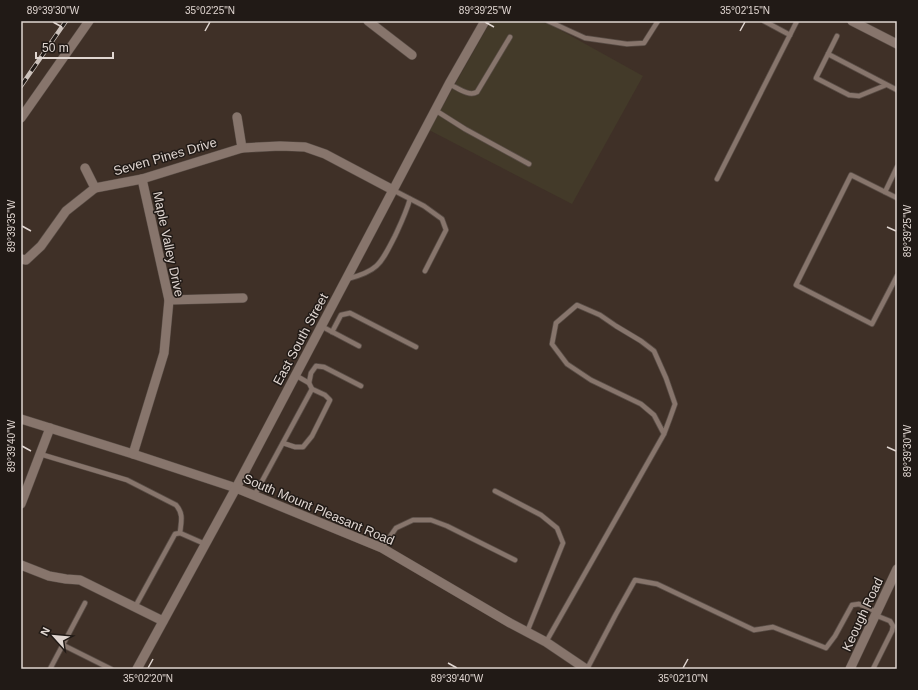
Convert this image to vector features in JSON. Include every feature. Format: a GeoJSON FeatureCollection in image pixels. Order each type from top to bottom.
{"type":"FeatureCollection","features":[{"type":"Feature","properties":{"kind":"street"},"geometry":{"type":"LineString","coordinates":[[21,118],[88,21]]}},
{"type":"Feature","properties":{"kind":"street"},"geometry":{"type":"LineString","coordinates":[[368,21],[412,55]]}},
{"type":"Feature","properties":{"kind":"street","name":"East South Street"},"geometry":{"type":"LineString","coordinates":[[136,669],[236,488],[435,110],[485,21]]}},
{"type":"Feature","properties":{"kind":"street"},"geometry":{"type":"LineString","coordinates":[[853,21],[897,44]]}},
{"type":"Feature","properties":{"kind":"street"},"geometry":{"type":"LineString","coordinates":[[237,117],[242,148]]}},
{"type":"Feature","properties":{"kind":"street","name":"Seven Pines Drive"},"geometry":{"type":"LineString","coordinates":[[21,259],[26,260],[41,246],[66,211],[95,188],[142,179],[242,148],[280,146],[305,147],[325,154],[393,190]]}},
{"type":"Feature","properties":{"kind":"street"},"geometry":{"type":"LineString","coordinates":[[85,168],[95,188]]}},
{"type":"Feature","properties":{"kind":"street","name":"Maple Valley Drive"},"geometry":{"type":"LineString","coordinates":[[133,454],[164,353],[169,300],[142,179]]}},
{"type":"Feature","properties":{"kind":"street"},"geometry":{"type":"LineString","coordinates":[[169,300],[243,298]]}},
{"type":"Feature","properties":{"kind":"street","name":"South Mount Pleasant Road"},"geometry":{"type":"LineString","coordinates":[[21,419],[236,488],[382,548],[510,623],[546,642],[587,669]]}},
{"type":"Feature","properties":{"kind":"street"},"geometry":{"type":"LineString","coordinates":[[21,504],[50,428]]}},
{"type":"Feature","properties":{"kind":"street"},"geometry":{"type":"LineString","coordinates":[[21,564],[49,576],[80,580],[163,621]]}},
{"type":"Feature","properties":{"kind":"street","name":"Keough Road"},"geometry":{"type":"LineString","coordinates":[[850,669],[897,569]]}},
{"type":"Feature","properties":{"kind":"lane"},"geometry":{"type":"LineString","coordinates":[[548,21],[585,38],[627,44],[644,43],[658,21]]}},
{"type":"Feature","properties":{"kind":"lane"},"geometry":{"type":"LineString","coordinates":[[764,21],[790,35]]}},
{"type":"Feature","properties":{"kind":"lane"},"geometry":{"type":"LineString","coordinates":[[717,179],[797,21]]}},
{"type":"Feature","properties":{"kind":"lane"},"geometry":{"type":"LineString","coordinates":[[837,36],[816,78],[849,95],[859,96],[886,84]]}},
{"type":"Feature","properties":{"kind":"lane"},"geometry":{"type":"LineString","coordinates":[[449,84],[469,94],[474,94],[477,92],[510,37]]}},
{"type":"Feature","properties":{"kind":"lane"},"geometry":{"type":"LineString","coordinates":[[828,54],[897,90]]}},
{"type":"Feature","properties":{"kind":"lane"},"geometry":{"type":"LineString","coordinates":[[435,110],[465,129],[529,164]]}},
{"type":"Feature","properties":{"kind":"lane"},"geometry":{"type":"LineString","coordinates":[[885,192],[897,167]]}},
{"type":"Feature","properties":{"kind":"lane"},"geometry":{"type":"LineString","coordinates":[[897,198],[851,175],[796,285],[872,324],[897,276]]}},
{"type":"Feature","properties":{"kind":"lane"},"geometry":{"type":"LineString","coordinates":[[393,190],[424,206],[442,219],[446,230],[425,271]]}},
{"type":"Feature","properties":{"kind":"lane"},"geometry":{"type":"LineString","coordinates":[[346,279],[372,270],[385,257],[406,214],[410,199]]}},
{"type":"Feature","properties":{"kind":"lane"},"geometry":{"type":"LineString","coordinates":[[546,642],[664,434],[674,404],[666,378],[654,351],[600,315],[577,305],[556,323],[552,344],[567,364],[591,380],[641,404],[654,415],[664,434]]}},
{"type":"Feature","properties":{"kind":"lane"},"geometry":{"type":"LineString","coordinates":[[332,332],[341,315],[350,313],[416,346]]}},
{"type":"Feature","properties":{"kind":"lane"},"geometry":{"type":"LineString","coordinates":[[321,326],[359,346]]}},
{"type":"Feature","properties":{"kind":"lane"},"geometry":{"type":"LineString","coordinates":[[283,442],[295,447],[303,447],[312,436],[330,400],[325,395],[312,389],[309,383],[310,373],[316,366],[324,367],[361,386]]}},
{"type":"Feature","properties":{"kind":"lane"},"geometry":{"type":"LineString","coordinates":[[295,375],[309,383]]}},
{"type":"Feature","properties":{"kind":"lane"},"geometry":{"type":"LineString","coordinates":[[254,496],[312,389]]}},
{"type":"Feature","properties":{"kind":"lane"},"geometry":{"type":"LineString","coordinates":[[40,454],[127,480],[176,505],[180,510],[180,533]]}},
{"type":"Feature","properties":{"kind":"lane"},"geometry":{"type":"LineString","coordinates":[[494,491],[541,515],[557,528],[563,543],[527,632]]}},
{"type":"Feature","properties":{"kind":"lane"},"geometry":{"type":"LineString","coordinates":[[382,548],[396,528],[413,520],[431,520],[447,526],[515,560]]}},
{"type":"Feature","properties":{"kind":"lane"},"geometry":{"type":"LineString","coordinates":[[135,607],[175,534],[180,533],[205,544]]}},
{"type":"Feature","properties":{"kind":"lane"},"geometry":{"type":"LineString","coordinates":[[587,669],[635,580],[657,584],[754,630],[773,627],[826,648],[835,636],[852,605],[859,604],[890,621],[893,626],[892,631],[873,669]]}},
{"type":"Feature","properties":{"kind":"lane"},"geometry":{"type":"LineString","coordinates":[[50,669],[85,603]]}},
{"type":"Feature","properties":{"kind":"lane"},"geometry":{"type":"LineString","coordinates":[[63,645],[111,669]]}},
{"type":"Feature","properties":{"kind":"shaded area"},"geometry":{"type":"Polygon","coordinates":[[[491,21],[544,21],[643,76],[572,204],[429,130],[491,21]]]}},
{"type":"Feature","properties":{"kind":"railway"},"geometry":{"type":"LineString","coordinates":[[21,86],[66,21]]}}]}
